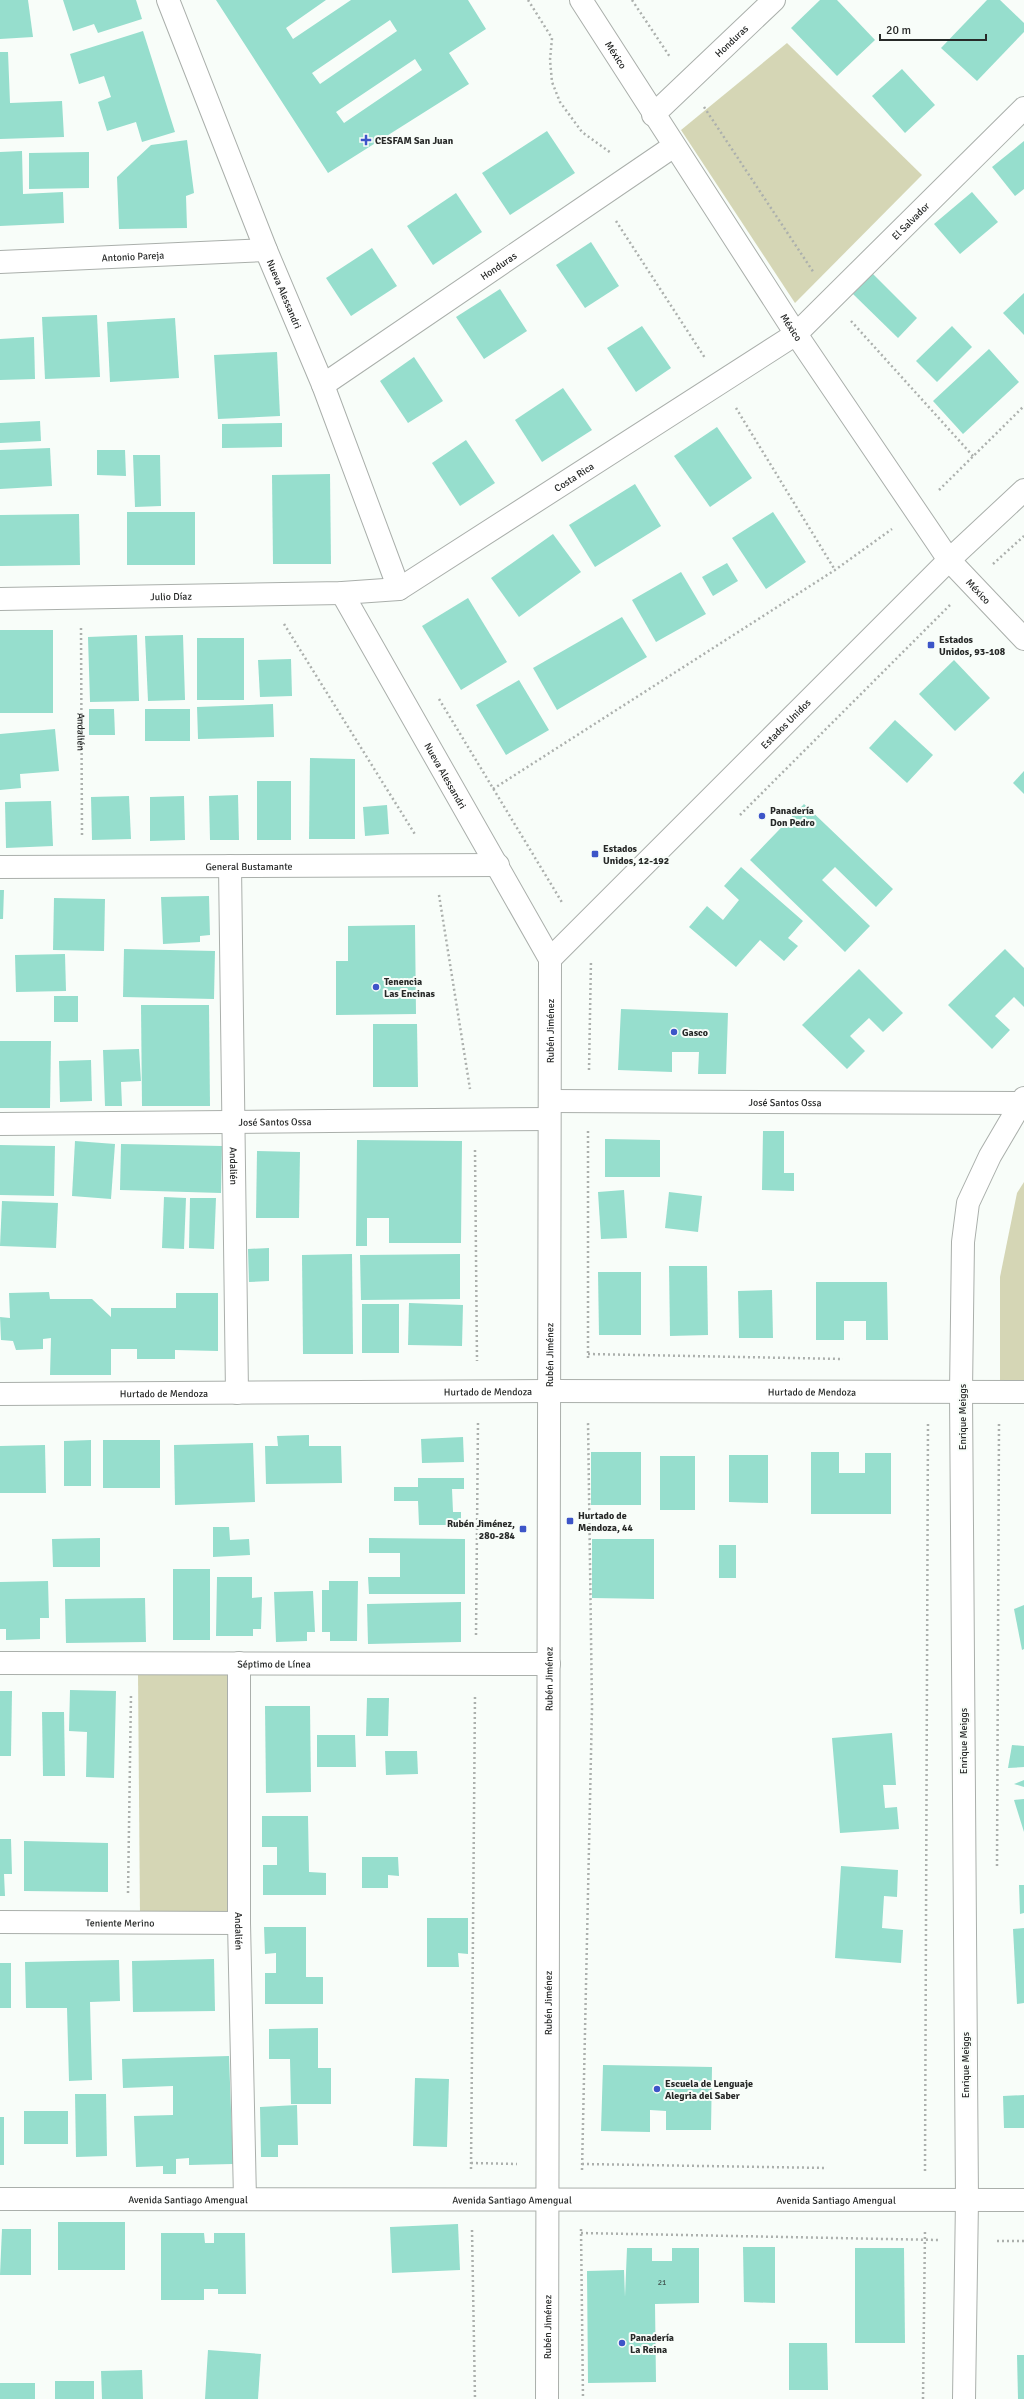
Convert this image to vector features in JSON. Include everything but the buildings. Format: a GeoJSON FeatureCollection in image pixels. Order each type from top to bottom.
{"type":"FeatureCollection","features":[{"type":"Feature","properties":{"kind":"street","name":"Nueva Alessandri"},"geometry":{"type":"LineString","coordinates":[[168,0],[266,250],[323,385],[399,589]]}},
{"type":"Feature","properties":{"kind":"street","name":"México"},"geometry":{"type":"LineString","coordinates":[[581,0],[653,115],[796,334],[949,560],[1024,639]]}},
{"type":"Feature","properties":{"kind":"street","name":"Honduras"},"geometry":{"type":"LineString","coordinates":[[653,115],[774,0]]}},
{"type":"Feature","properties":{"kind":"street","name":"El Salvador"},"geometry":{"type":"LineString","coordinates":[[796,334],[1024,108]]}},
{"type":"Feature","properties":{"kind":"street","name":"Honduras"},"geometry":{"type":"LineString","coordinates":[[323,385],[674,146]]}},
{"type":"Feature","properties":{"kind":"street","name":"Antonio Pareja"},"geometry":{"type":"LineString","coordinates":[[0,262],[266,250]]}},
{"type":"Feature","properties":{"kind":"street","name":"Costa Rica"},"geometry":{"type":"LineString","coordinates":[[342,593],[399,589],[796,334]]}},
{"type":"Feature","properties":{"kind":"street","name":"Estados Unidos"},"geometry":{"type":"LineString","coordinates":[[550,959],[949,560],[1024,490]]}},
{"type":"Feature","properties":{"kind":"street","name":"Nueva Alessandri"},"geometry":{"type":"LineString","coordinates":[[342,593],[498,865],[550,959]]}},
{"type":"Feature","properties":{"kind":"street","name":"Julio Díaz"},"geometry":{"type":"LineString","coordinates":[[0,599],[342,593]]}},
{"type":"Feature","properties":{"kind":"street","name":"General Bustamante"},"geometry":{"type":"LineString","coordinates":[[0,868],[498,865]]}},
{"type":"Feature","properties":{"kind":"street","name":"Andalién"},"geometry":{"type":"LineString","coordinates":[[230,866],[237,1393]]}},
{"type":"Feature","properties":{"kind":"street","name":"Rubén Jiménez"},"geometry":{"type":"LineString","coordinates":[[547,2399],[550,959]]}},
{"type":"Feature","properties":{"kind":"street","name":"José Santos Ossa"},"geometry":{"type":"LineString","coordinates":[[0,1124],[475,1120],[550,1110],[588,1101],[1022,1100]]}},
{"type":"Feature","properties":{"kind":"street","name":"Enrique Meiggs"},"geometry":{"type":"LineString","coordinates":[[964,2399],[967,2200],[961,1392],[962,1242],[968,1203],[990,1156],[1022,1100]]}},
{"type":"Feature","properties":{"kind":"street","name":"Hurtado de Mendoza"},"geometry":{"type":"LineString","coordinates":[[0,1394],[478,1391],[1017,1392]]}},
{"type":"Feature","properties":{"kind":"street","name":"Séptimo de Línea"},"geometry":{"type":"LineString","coordinates":[[0,1663],[549,1664]]}},
{"type":"Feature","properties":{"kind":"street","name":"Andalién"},"geometry":{"type":"LineString","coordinates":[[239,1663],[239,1923],[245,2199]]}},
{"type":"Feature","properties":{"kind":"street","name":"Teniente Merino"},"geometry":{"type":"LineString","coordinates":[[0,1922],[239,1923]]}},
{"type":"Feature","properties":{"kind":"street","name":"Avenida Santiago Amengual"},"geometry":{"type":"LineString","coordinates":[[0,2198],[1024,2200]]}},
{"type":"Feature","properties":{"kind":"path"},"geometry":{"type":"LineString","coordinates":[[528,0],[552,38],[550,67],[552,82],[560,102],[582,132],[609,150],[632,174]]}},
{"type":"Feature","properties":{"kind":"path"},"geometry":{"type":"LineString","coordinates":[[632,0],[832,299],[973,456]]}},
{"type":"Feature","properties":{"kind":"path"},"geometry":{"type":"LineString","coordinates":[[612,215],[721,382],[835,570]]}},
{"type":"Feature","properties":{"kind":"path"},"geometry":{"type":"LineString","coordinates":[[494,788],[835,570],[916,512],[1024,406]]}},
{"type":"Feature","properties":{"kind":"path"},"geometry":{"type":"LineString","coordinates":[[734,821],[972,584],[1024,536]]}},
{"type":"Feature","properties":{"kind":"path"},"geometry":{"type":"LineString","coordinates":[[266,595],[434,865],[475,1120],[478,1391],[471,2163],[475,2399]]}},
{"type":"Feature","properties":{"kind":"path","name":"Andalién"},"geometry":{"type":"LineString","coordinates":[[81,598],[82,867]]}},
{"type":"Feature","properties":{"kind":"path"},"geometry":{"type":"LineString","coordinates":[[436,693],[579,930],[592,962],[588,1101],[588,1391],[592,1708],[581,2200],[582,2399]]}},
{"type":"Feature","properties":{"kind":"path"},"geometry":{"type":"LineString","coordinates":[[592,962],[598,956]]}},
{"type":"Feature","properties":{"kind":"path"},"geometry":{"type":"LineString","coordinates":[[588,1354],[849,1360]]}},
{"type":"Feature","properties":{"kind":"path"},"geometry":{"type":"LineString","coordinates":[[923,2399],[928,1435],[926,1392]]}},
{"type":"Feature","properties":{"kind":"path"},"geometry":{"type":"LineString","coordinates":[[997,1874],[999,1420],[1017,1392]]}},
{"type":"Feature","properties":{"kind":"path"},"geometry":{"type":"LineString","coordinates":[[127,1922],[131,1663]]}},
{"type":"Feature","properties":{"kind":"path"},"geometry":{"type":"LineString","coordinates":[[471,2163],[829,2168]]}},
{"type":"Feature","properties":{"kind":"path"},"geometry":{"type":"LineString","coordinates":[[917,2169],[966,2169]]}},
{"type":"Feature","properties":{"kind":"path"},"geometry":{"type":"LineString","coordinates":[[472,2231],[479,2231]]}},
{"type":"Feature","properties":{"kind":"path"},"geometry":{"type":"LineString","coordinates":[[547,2232],[1024,2241]]}},
{"type":"Feature","properties":{"kind":"green space"},"geometry":{"type":"Polygon","coordinates":[[[787,43],[922,175],[795,303],[681,130],[787,43]]]}},
{"type":"Feature","properties":{"kind":"green space"},"geometry":{"type":"Polygon","coordinates":[[[1024,1182],[1024,1386],[1000,1386],[1000,1277],[1017,1193],[1024,1182]]]}},
{"type":"Feature","properties":{"kind":"green space"},"geometry":{"type":"Polygon","coordinates":[[[245,1672],[241,1916],[140,1917],[138,1674],[245,1672]]]}},
{"type":"Feature","properties":{"kind":"place","name":"CESFAM San Juan"},"geometry":{"type":"Point","coordinates":[366,140]}},
{"type":"Feature","properties":{"kind":"place","name":"Estados Unidos, 93-108"},"geometry":{"type":"Point","coordinates":[931,645]}},
{"type":"Feature","properties":{"kind":"place","name":"Panadería Don Pedro"},"geometry":{"type":"Point","coordinates":[762,816]}},
{"type":"Feature","properties":{"kind":"place","name":"Estados Unidos, 12-192"},"geometry":{"type":"Point","coordinates":[595,854]}},
{"type":"Feature","properties":{"kind":"place","name":"Tenencia Las Encinas"},"geometry":{"type":"Point","coordinates":[376,987]}},
{"type":"Feature","properties":{"kind":"place","name":"Gasco"},"geometry":{"type":"Point","coordinates":[674,1032]}},
{"type":"Feature","properties":{"kind":"place","name":"Hurtado de Mendoza, 44"},"geometry":{"type":"Point","coordinates":[570,1521]}},
{"type":"Feature","properties":{"kind":"place","name":"Rubén Jiménez, 280-284"},"geometry":{"type":"Point","coordinates":[523,1529]}},
{"type":"Feature","properties":{"kind":"place","name":"Escuela de Lenguaje Alegria del Saber"},"geometry":{"type":"Point","coordinates":[657,2089]}},
{"type":"Feature","properties":{"kind":"place","name":"Panadería La Reina"},"geometry":{"type":"Point","coordinates":[622,2343]}}]}
